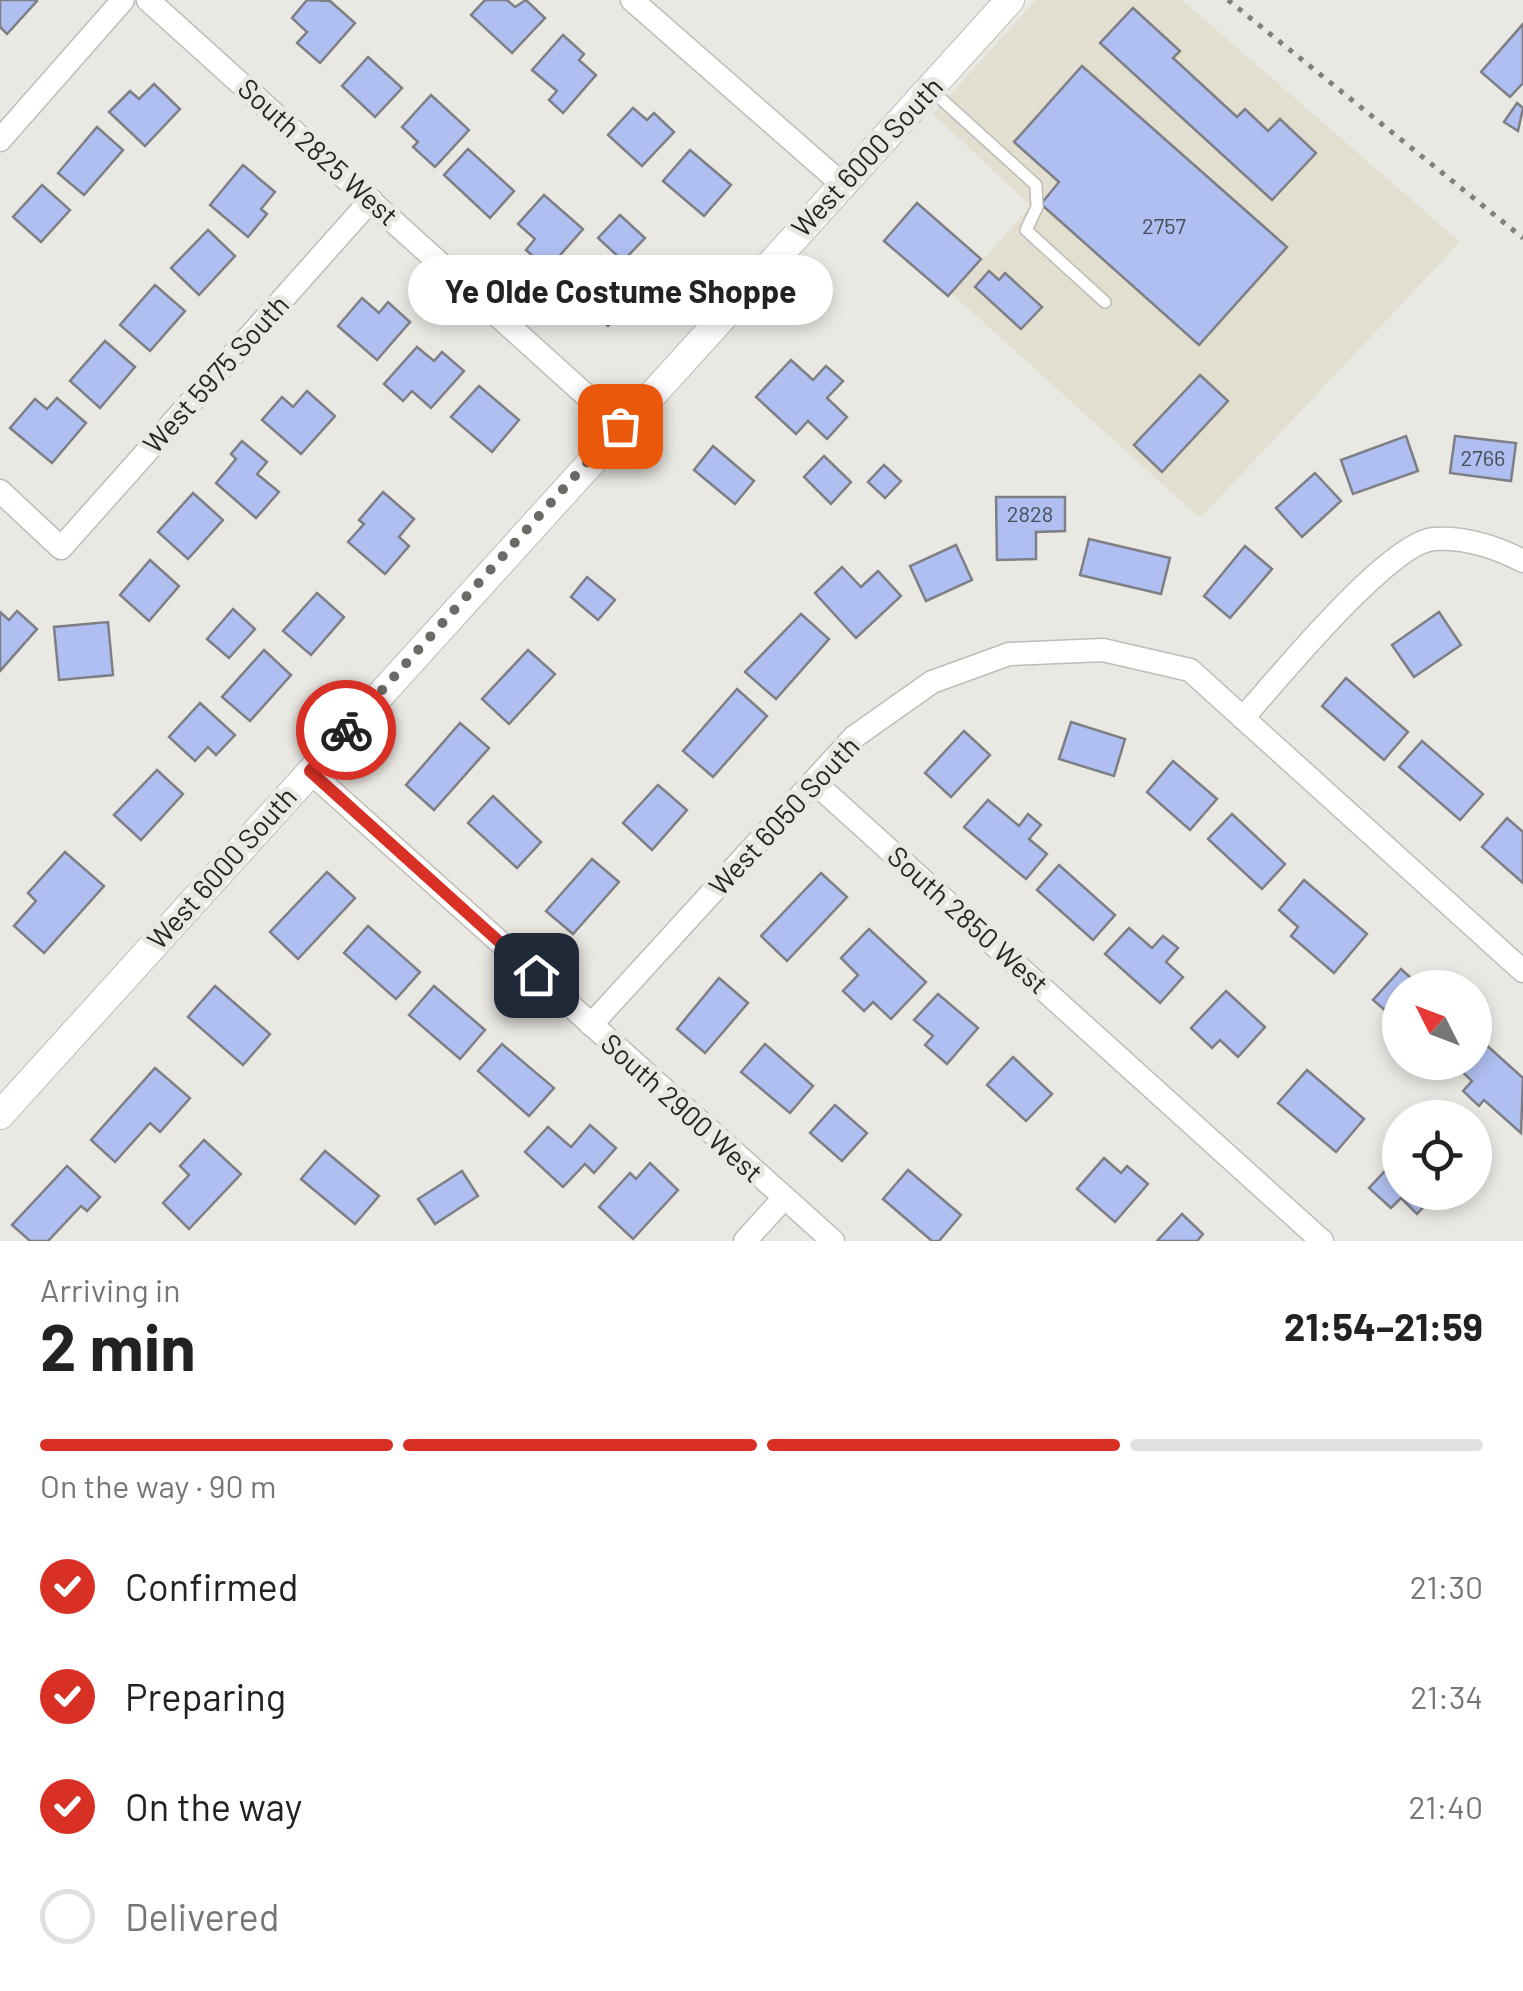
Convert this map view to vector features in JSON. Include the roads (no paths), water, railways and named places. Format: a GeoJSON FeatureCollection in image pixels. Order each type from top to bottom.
{"type":"FeatureCollection","features":[{"type":"Feature","properties":{"kind":"street"},"geometry":{"type":"LineString","coordinates":[[0,140],[122,0]]}},
{"type":"Feature","properties":{"kind":"street","name":"South 2825 West"},"geometry":{"type":"LineString","coordinates":[[148,0],[620,426]]}},
{"type":"Feature","properties":{"kind":"street"},"geometry":{"type":"LineString","coordinates":[[632,0],[842,184]]}},
{"type":"Feature","properties":{"kind":"street","name":"West 6000 South"},"geometry":{"type":"LineString","coordinates":[[0,1115],[620,426],[1010,0]]}},
{"type":"Feature","properties":{"kind":"street","name":"West 5975 South"},"geometry":{"type":"LineString","coordinates":[[0,491],[61,548],[371,200]]}},
{"type":"Feature","properties":{"kind":"street"},"geometry":{"type":"LineString","coordinates":[[1523,561],[1494,546],[1430,539],[1376,573],[1243,718],[1523,971]]}},
{"type":"Feature","properties":{"kind":"street","name":"West 6050 South"},"geometry":{"type":"LineString","coordinates":[[591,1026],[854,737],[932,682],[1010,654],[1103,650],[1190,670],[1243,718]]}},
{"type":"Feature","properties":{"kind":"street","name":"South 2900 West"},"geometry":{"type":"LineString","coordinates":[[310,771],[833,1241]]}},
{"type":"Feature","properties":{"kind":"street","name":"South 2850 West"},"geometry":{"type":"LineString","coordinates":[[814,782],[1322,1241]]}},
{"type":"Feature","properties":{"kind":"street"},"geometry":{"type":"LineString","coordinates":[[744,1241],[783,1199]]}},
{"type":"Feature","properties":{"kind":"lane"},"geometry":{"type":"LineString","coordinates":[[930,88],[1036,185],[1038,208],[1026,230],[1106,302]]}},
{"type":"Feature","properties":{"kind":"place","name":"Ye Olde Costume Shoppe"},"geometry":{"type":"Point","coordinates":[620,426]}}]}
